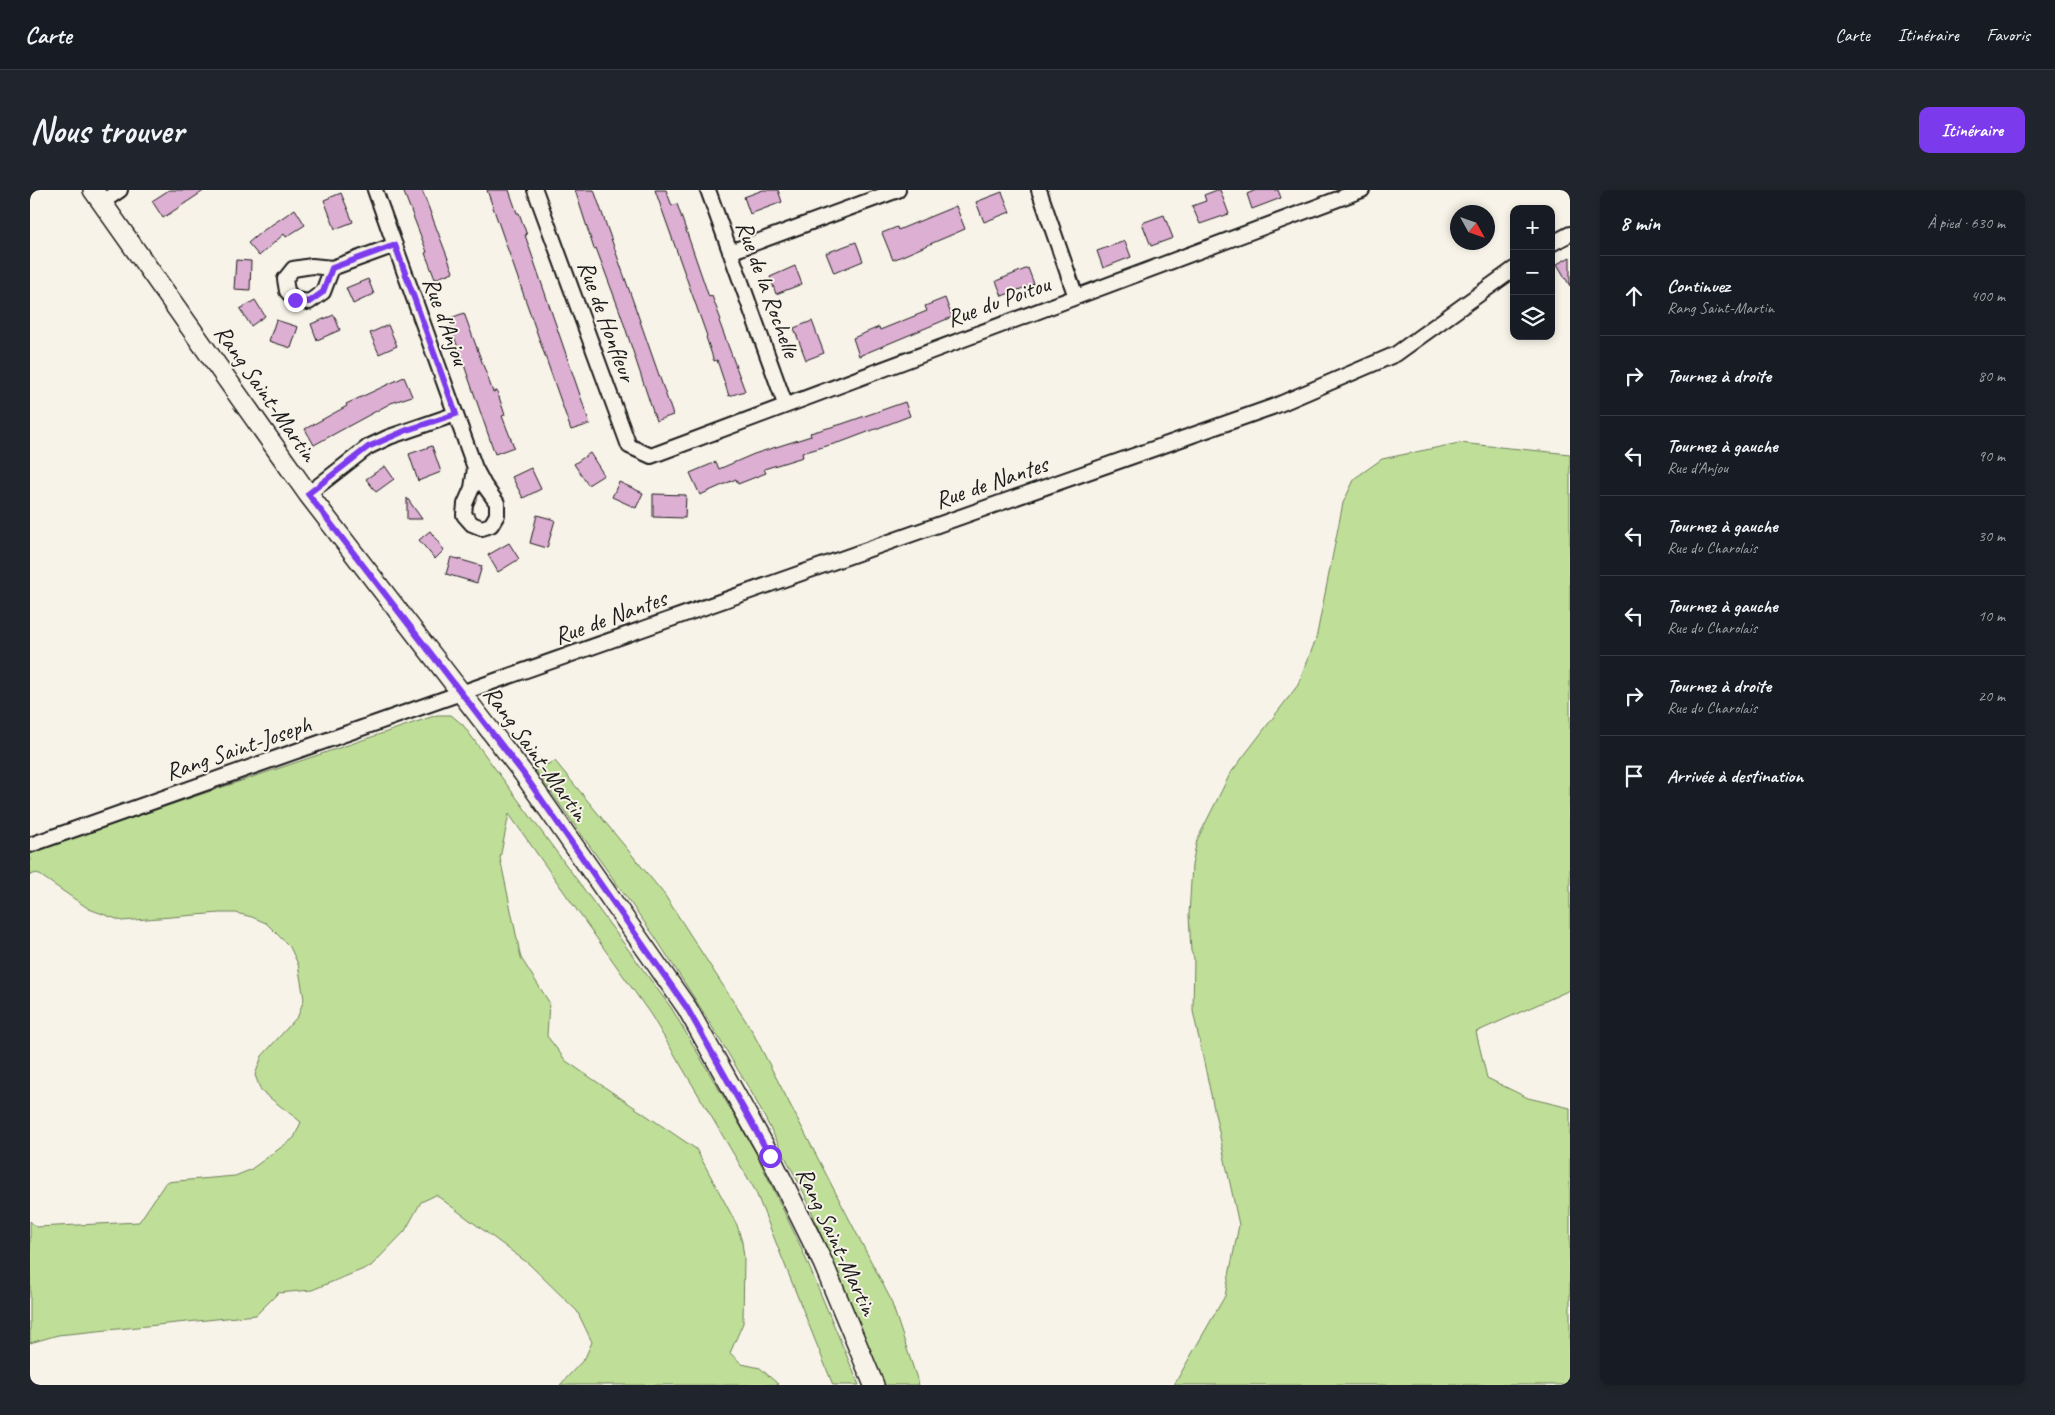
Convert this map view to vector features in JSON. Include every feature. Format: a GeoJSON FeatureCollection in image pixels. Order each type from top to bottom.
{"type":"FeatureCollection","features":[{"type":"Feature","properties":{"kind":"street"},"geometry":{"type":"LineString","coordinates":[[96,196],[120,190]]}},
{"type":"Feature","properties":{"kind":"street","name":"Rue d'Anjou"},"geometry":{"type":"LineString","coordinates":[[375,190],[475,468]]}},
{"type":"Feature","properties":{"kind":"street","name":"Rue de Honfleur"},"geometry":{"type":"LineString","coordinates":[[535,190],[629,446],[651,456]]}},
{"type":"Feature","properties":{"kind":"street","name":"Rue de la Rochelle"},"geometry":{"type":"LineString","coordinates":[[708,190],[786,404]]}},
{"type":"Feature","properties":{"kind":"street"},"geometry":{"type":"LineString","coordinates":[[730,252],[879,193],[898,190]]}},
{"type":"Feature","properties":{"kind":"street"},"geometry":{"type":"LineString","coordinates":[[1039,190],[1076,297]]}},
{"type":"Feature","properties":{"kind":"street","name":"Rue du Poitou"},"geometry":{"type":"LineString","coordinates":[[651,456],[1362,190]]}},
{"type":"Feature","properties":{"kind":"street","name":"Rang Saint-Martin"},"geometry":{"type":"LineString","coordinates":[[96,196],[308,494],[523,773],[687,1008],[770,1156],[823,1264],[874,1385]]}},
{"type":"Feature","properties":{"kind":"street"},"geometry":{"type":"LineString","coordinates":[[1555,242],[1570,234]]}},
{"type":"Feature","properties":{"kind":"street"},"geometry":{"type":"LineString","coordinates":[[332,268],[395,245]]}},
{"type":"Feature","properties":{"kind":"street","name":"Rue de Nantes"},"geometry":{"type":"LineString","coordinates":[[462,694],[1275,406],[1396,354],[1510,271]]}},
{"type":"Feature","properties":{"kind":"street"},"geometry":{"type":"LineString","coordinates":[[308,494],[368,447],[398,434],[456,414]]}},
{"type":"Feature","properties":{"kind":"street","name":"Rang Saint-Joseph"},"geometry":{"type":"LineString","coordinates":[[30,845],[462,694]]}},
{"type":"Feature","properties":{"kind":"green space"},"geometry":{"type":"Polygon","coordinates":[[[1459,443],[1570,454],[1570,990],[1476,1032],[1487,1078],[1528,1098],[1570,1108],[1570,1385],[1174,1385],[1225,1296],[1239,1225],[1193,1011],[1194,958],[1191,951],[1189,915],[1192,865],[1197,840],[1230,774],[1298,685],[1316,639],[1343,503],[1355,478],[1382,459],[1459,443]]]}},
{"type":"Feature","properties":{"kind":"green space"},"geometry":{"type":"Polygon","coordinates":[[[437,715],[451,715],[463,725],[672,1009],[755,1151],[800,1245],[859,1385],[833,1385],[755,1190],[651,1015],[509,814],[500,858],[521,958],[549,1002],[547,1036],[566,1061],[696,1149],[737,1225],[742,1242],[744,1257],[743,1323],[730,1353],[742,1364],[760,1368],[779,1385],[560,1385],[585,1358],[592,1342],[577,1311],[529,1264],[436,1195],[421,1202],[405,1231],[371,1266],[312,1290],[278,1293],[256,1315],[58,1335],[30,1343],[30,1221],[36,1227],[139,1222],[166,1182],[235,1176],[250,1170],[294,1138],[301,1122],[261,1091],[255,1075],[262,1056],[298,1016],[304,999],[298,964],[290,947],[266,923],[236,913],[122,921],[89,909],[37,873],[30,875],[30,852],[437,715]]]}},
{"type":"Feature","properties":{"kind":"green space"},"geometry":{"type":"Polygon","coordinates":[[[555,761],[664,894],[751,1029],[890,1298],[919,1385],[880,1385],[806,1197],[753,1095],[655,937],[535,770],[555,761]]]}},
{"type":"Feature","properties":{"kind":"building"},"geometry":{"type":"Polygon","coordinates":[[[169,190],[205,190],[163,218],[152,201],[169,190]]]}},
{"type":"Feature","properties":{"kind":"building"},"geometry":{"type":"Polygon","coordinates":[[[403,190],[422,190],[453,272],[435,279],[425,253],[427,252],[403,190]]]}},
{"type":"Feature","properties":{"kind":"building"},"geometry":{"type":"Polygon","coordinates":[[[487,190],[509,190],[527,235],[525,235],[590,424],[571,430],[487,190]]]}},
{"type":"Feature","properties":{"kind":"building"},"geometry":{"type":"Polygon","coordinates":[[[575,190],[594,190],[673,415],[656,421],[620,312],[596,248],[594,249],[575,190]]]}},
{"type":"Feature","properties":{"kind":"building"},"geometry":{"type":"Polygon","coordinates":[[[655,190],[666,190],[672,206],[677,204],[709,297],[712,296],[721,320],[719,321],[745,391],[729,396],[717,360],[714,361],[707,336],[655,190]]]}},
{"type":"Feature","properties":{"kind":"building"},"geometry":{"type":"Polygon","coordinates":[[[763,190],[778,190],[782,202],[750,214],[744,197],[763,190]]]}},
{"type":"Feature","properties":{"kind":"building"},"geometry":{"type":"Polygon","coordinates":[[[1220,190],[1229,214],[1200,224],[1192,206],[1206,201],[1204,195],[1220,190]]]}},
{"type":"Feature","properties":{"kind":"building"},"geometry":{"type":"Polygon","coordinates":[[[1256,190],[1278,190],[1281,198],[1252,209],[1247,194],[1256,190]]]}},
{"type":"Feature","properties":{"kind":"building"},"geometry":{"type":"Polygon","coordinates":[[[1002,192],[1010,212],[984,222],[976,202],[1002,192]]]}},
{"type":"Feature","properties":{"kind":"building"},"geometry":{"type":"Polygon","coordinates":[[[341,193],[353,222],[335,229],[324,200],[341,193]]]}},
{"type":"Feature","properties":{"kind":"building"},"geometry":{"type":"Polygon","coordinates":[[[956,206],[965,229],[893,260],[882,233],[897,227],[898,230],[956,206]]]}},
{"type":"Feature","properties":{"kind":"building"},"geometry":{"type":"Polygon","coordinates":[[[295,209],[305,225],[286,237],[284,234],[259,256],[248,243],[295,209]]]}},
{"type":"Feature","properties":{"kind":"building"},"geometry":{"type":"Polygon","coordinates":[[[1164,215],[1173,238],[1151,246],[1142,223],[1164,215]]]}},
{"type":"Feature","properties":{"kind":"building"},"geometry":{"type":"Polygon","coordinates":[[[1125,241],[1131,257],[1103,268],[1097,251],[1125,241]]]}},
{"type":"Feature","properties":{"kind":"building"},"geometry":{"type":"Polygon","coordinates":[[[856,242],[863,261],[834,273],[826,253],[856,242]]]}},
{"type":"Feature","properties":{"kind":"building"},"geometry":{"type":"Polygon","coordinates":[[[1570,257],[1570,286],[1557,264],[1570,257]]]}},
{"type":"Feature","properties":{"kind":"building"},"geometry":{"type":"Polygon","coordinates":[[[236,260],[251,261],[250,290],[234,289],[236,260]]]}},
{"type":"Feature","properties":{"kind":"building"},"geometry":{"type":"Polygon","coordinates":[[[795,266],[802,284],[776,294],[770,277],[795,266]]]}},
{"type":"Feature","properties":{"kind":"building"},"geometry":{"type":"Polygon","coordinates":[[[1028,268],[1034,284],[1002,296],[996,281],[1028,268]]]}},
{"type":"Feature","properties":{"kind":"building"},"geometry":{"type":"Polygon","coordinates":[[[368,279],[374,294],[353,304],[346,288],[368,279]]]}},
{"type":"Feature","properties":{"kind":"building"},"geometry":{"type":"Polygon","coordinates":[[[945,298],[952,317],[859,356],[853,338],[879,327],[880,330],[927,311],[925,306],[945,298]]]}},
{"type":"Feature","properties":{"kind":"building"},"geometry":{"type":"Polygon","coordinates":[[[255,300],[265,316],[251,326],[240,309],[255,300]]]}},
{"type":"Feature","properties":{"kind":"building"},"geometry":{"type":"Polygon","coordinates":[[[464,313],[493,392],[497,391],[505,415],[502,416],[514,447],[495,454],[448,319],[464,313]]]}},
{"type":"Feature","properties":{"kind":"building"},"geometry":{"type":"Polygon","coordinates":[[[334,315],[340,330],[317,340],[311,324],[334,315]]]}},
{"type":"Feature","properties":{"kind":"building"},"geometry":{"type":"Polygon","coordinates":[[[276,320],[298,327],[291,348],[269,341],[276,320]]]}},
{"type":"Feature","properties":{"kind":"building"},"geometry":{"type":"Polygon","coordinates":[[[812,321],[824,353],[806,360],[794,328],[812,321]]]}},
{"type":"Feature","properties":{"kind":"building"},"geometry":{"type":"Polygon","coordinates":[[[388,325],[397,346],[379,354],[370,333],[388,325]]]}},
{"type":"Feature","properties":{"kind":"building"},"geometry":{"type":"Polygon","coordinates":[[[404,377],[412,396],[391,403],[314,445],[305,429],[347,406],[346,404],[404,377]]]}},
{"type":"Feature","properties":{"kind":"building"},"geometry":{"type":"Polygon","coordinates":[[[905,402],[910,416],[844,441],[802,453],[803,457],[764,469],[766,473],[738,484],[736,479],[700,495],[690,473],[716,462],[719,469],[754,454],[811,436],[810,433],[905,402]]]}},
{"type":"Feature","properties":{"kind":"building"},"geometry":{"type":"Polygon","coordinates":[[[432,446],[441,472],[418,481],[409,454],[432,446]]]}},
{"type":"Feature","properties":{"kind":"building"},"geometry":{"type":"Polygon","coordinates":[[[590,453],[604,475],[588,485],[574,464],[590,453]]]}},
{"type":"Feature","properties":{"kind":"building"},"geometry":{"type":"Polygon","coordinates":[[[385,466],[394,479],[376,492],[366,479],[385,466]]]}},
{"type":"Feature","properties":{"kind":"building"},"geometry":{"type":"Polygon","coordinates":[[[531,468],[541,489],[523,498],[512,477],[531,468]]]}},
{"type":"Feature","properties":{"kind":"building"},"geometry":{"type":"Polygon","coordinates":[[[619,482],[643,493],[636,508],[612,497],[619,482]]]}},
{"type":"Feature","properties":{"kind":"building"},"geometry":{"type":"Polygon","coordinates":[[[653,494],[686,495],[685,518],[653,517],[653,494]]]}},
{"type":"Feature","properties":{"kind":"building"},"geometry":{"type":"Polygon","coordinates":[[[407,498],[422,519],[407,519],[407,498]]]}},
{"type":"Feature","properties":{"kind":"building"},"geometry":{"type":"Polygon","coordinates":[[[537,515],[555,520],[547,548],[530,543],[537,515]]]}},
{"type":"Feature","properties":{"kind":"building"},"geometry":{"type":"Polygon","coordinates":[[[430,531],[444,550],[435,559],[419,540],[430,531]]]}},
{"type":"Feature","properties":{"kind":"building"},"geometry":{"type":"Polygon","coordinates":[[[509,543],[519,559],[498,572],[488,555],[509,543]]]}},
{"type":"Feature","properties":{"kind":"building"},"geometry":{"type":"Polygon","coordinates":[[[451,557],[482,566],[477,583],[446,574],[451,557]]]}},
{"type":"Feature","properties":{"kind":"route"},"geometry":{"type":"LineString","coordinates":[[295,300],[309,302],[323,292],[332,268],[395,245],[456,414],[407,430],[368,447],[308,494],[523,773],[687,1008],[770,1156]]}}]}
